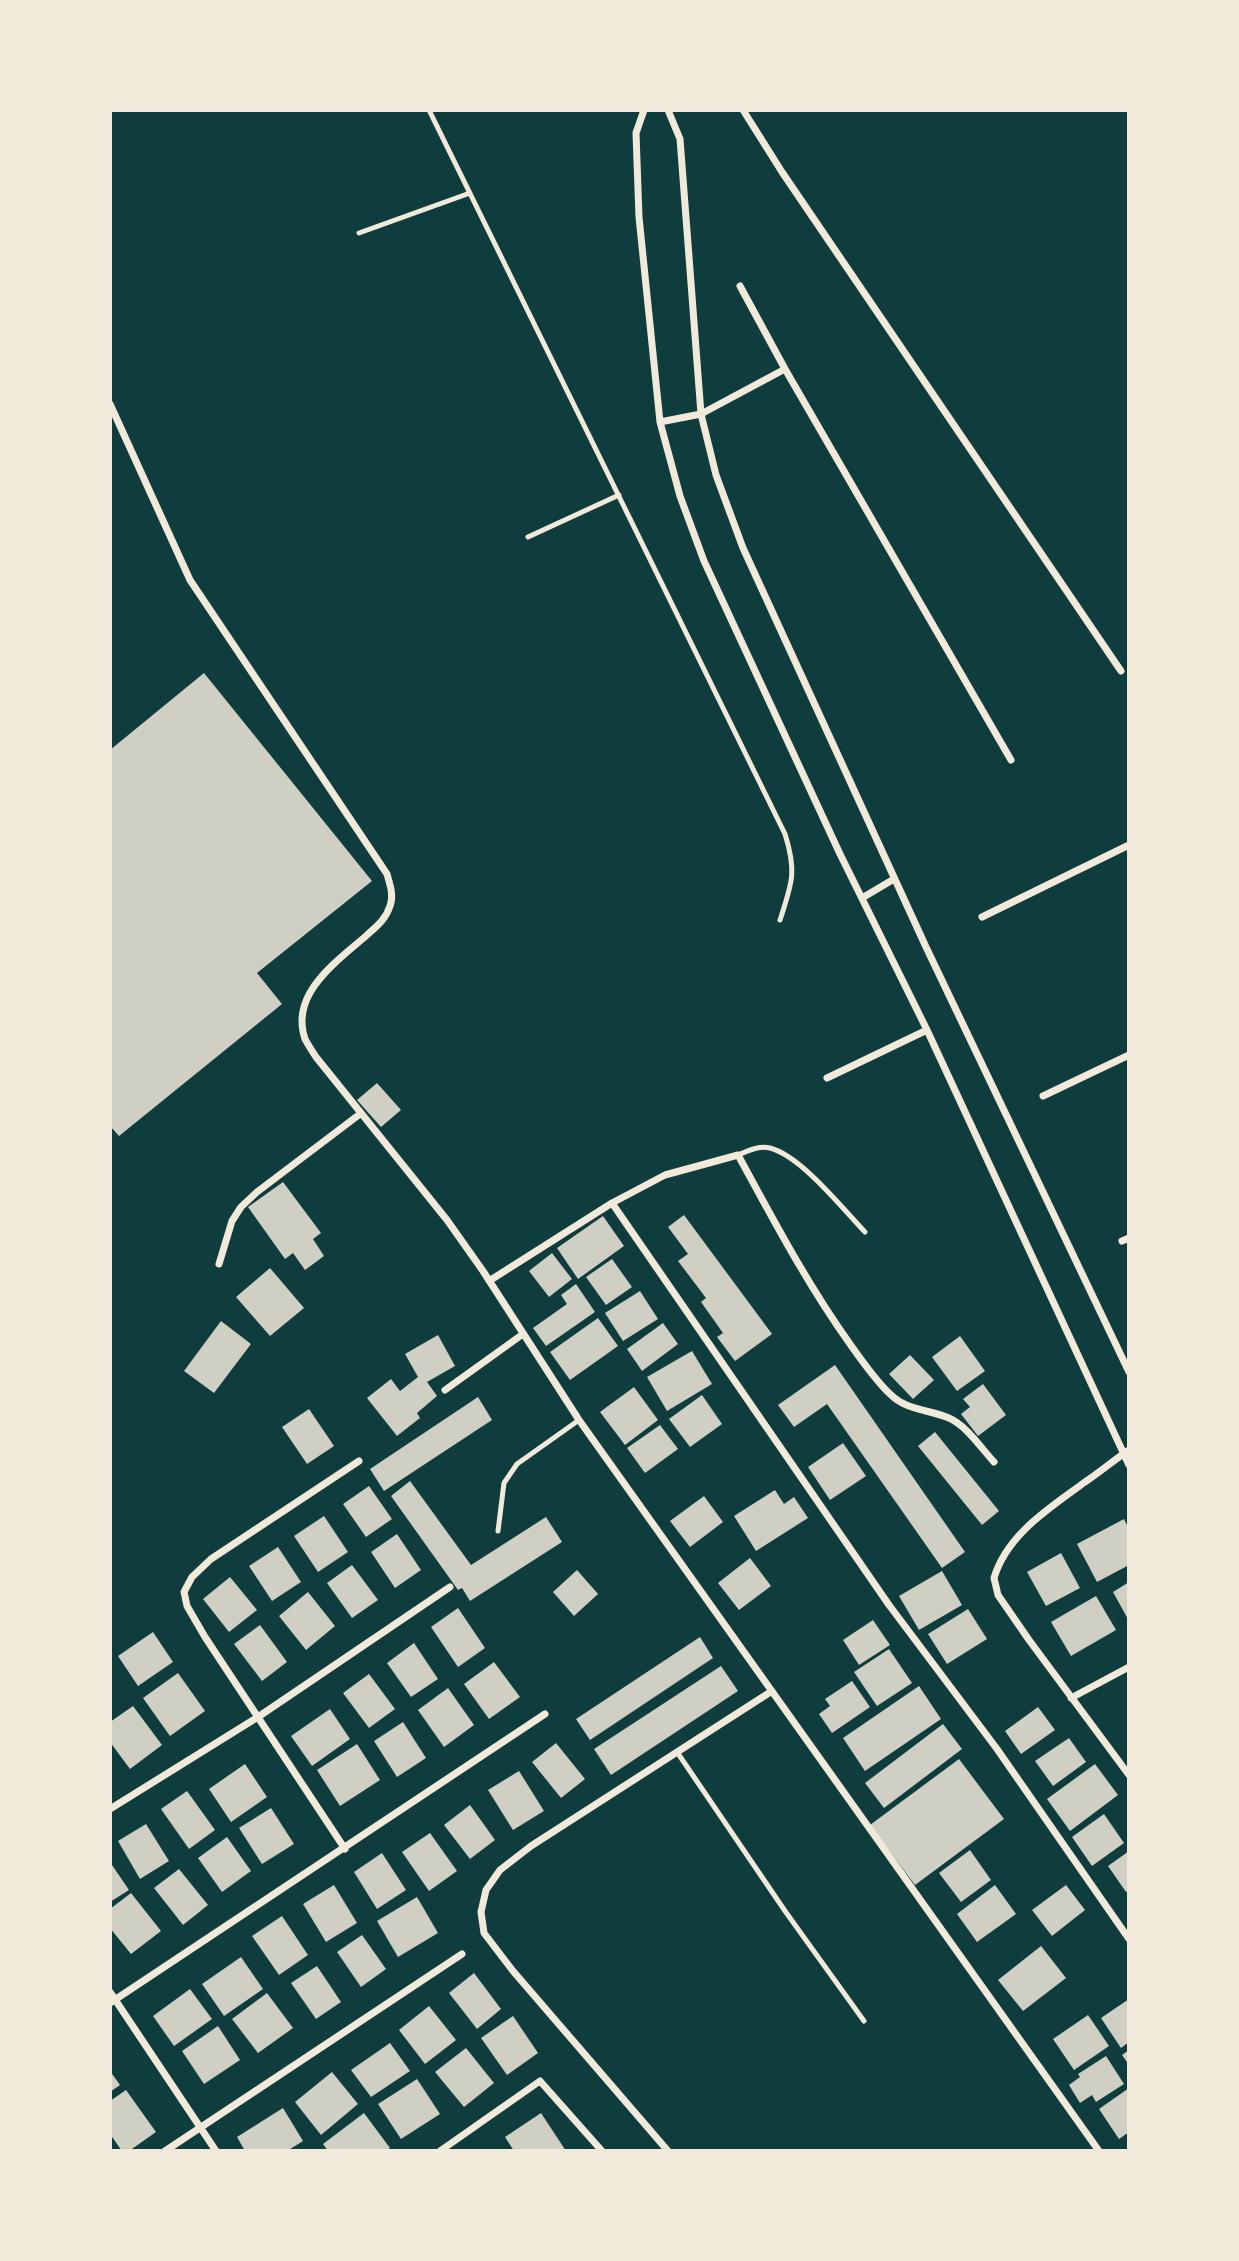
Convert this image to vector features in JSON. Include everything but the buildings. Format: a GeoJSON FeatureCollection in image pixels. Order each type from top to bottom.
{"type":"FeatureCollection","features":[{"type":"Feature","properties":{"kind":"street"},"geometry":{"type":"LineString","coordinates":[[644,110],[636,133],[639,217],[660,422],[680,496],[704,561],[840,854],[927,1030],[1126,1452],[1129,1465]]}},
{"type":"Feature","properties":{"kind":"street"},"geometry":{"type":"LineString","coordinates":[[668,110],[680,139],[701,415],[716,475],[743,548],[894,879],[1129,1372]]}},
{"type":"Feature","properties":{"kind":"street"},"geometry":{"type":"LineString","coordinates":[[743,110],[782,172],[1121,671]]}},
{"type":"Feature","properties":{"kind":"street"},"geometry":{"type":"LineString","coordinates":[[740,286],[785,369],[1011,760]]}},
{"type":"Feature","properties":{"kind":"street"},"geometry":{"type":"LineString","coordinates":[[660,422],[701,415],[785,369]]}},
{"type":"Feature","properties":{"kind":"street"},"geometry":{"type":"LineString","coordinates":[[110,404],[190,580],[387,874],[392,893],[391,905],[384,920],[316,981],[306,1000],[303,1024],[305,1038],[316,1058],[446,1220],[483,1271],[579,1420],[1099,2151]]}},
{"type":"Feature","properties":{"kind":"street"},"geometry":{"type":"LineString","coordinates":[[982,917],[1129,845]]}},
{"type":"Feature","properties":{"kind":"street"},"geometry":{"type":"LineString","coordinates":[[862,898],[894,879]]}},
{"type":"Feature","properties":{"kind":"street"},"geometry":{"type":"LineString","coordinates":[[827,1078],[927,1030]]}},
{"type":"Feature","properties":{"kind":"street"},"geometry":{"type":"LineString","coordinates":[[1043,1096],[1129,1055]]}},
{"type":"Feature","properties":{"kind":"street"},"geometry":{"type":"LineString","coordinates":[[219,1264],[232,1221],[241,1207],[360,1114]]}},
{"type":"Feature","properties":{"kind":"street"},"geometry":{"type":"LineString","coordinates":[[489,1281],[612,1203],[665,1175],[738,1155],[831,1318],[867,1368],[890,1394],[905,1406],[950,1418],[957,1423],[995,1462]]}},
{"type":"Feature","properties":{"kind":"street"},"geometry":{"type":"LineString","coordinates":[[612,1203],[889,1605],[997,1749],[1129,1939]]}},
{"type":"Feature","properties":{"kind":"street"},"geometry":{"type":"LineString","coordinates":[[445,1390],[523,1335]]}},
{"type":"Feature","properties":{"kind":"street"},"geometry":{"type":"LineString","coordinates":[[1126,1452],[1028,1526],[1009,1547],[996,1568],[994,1578],[998,1595],[1129,1775]]}},
{"type":"Feature","properties":{"kind":"street"},"geometry":{"type":"LineString","coordinates":[[345,1849],[205,1637],[187,1606],[184,1592],[192,1577],[211,1559],[359,1461]]}},
{"type":"Feature","properties":{"kind":"street"},"geometry":{"type":"LineString","coordinates":[[110,1809],[258,1717],[450,1587]]}},
{"type":"Feature","properties":{"kind":"street"},"geometry":{"type":"LineString","coordinates":[[1071,1698],[1129,1667]]}},
{"type":"Feature","properties":{"kind":"street"},"geometry":{"type":"LineString","coordinates":[[668,2151],[513,1971],[484,1933],[481,1912],[486,1890],[499,1870],[531,1846],[772,1691]]}},
{"type":"Feature","properties":{"kind":"street"},"geometry":{"type":"LineString","coordinates":[[113,2002],[545,1714]]}},
{"type":"Feature","properties":{"kind":"street"},"geometry":{"type":"LineString","coordinates":[[165,2151],[462,1954]]}},
{"type":"Feature","properties":{"kind":"street"},"geometry":{"type":"LineString","coordinates":[[110,1992],[113,2002],[216,2151]]}},
{"type":"Feature","properties":{"kind":"street"},"geometry":{"type":"LineString","coordinates":[[440,2151],[540,2081],[602,2151]]}},
{"type":"Feature","properties":{"kind":"lane"},"geometry":{"type":"LineString","coordinates":[[429,110],[785,835],[792,859],[793,878],[780,919]]}},
{"type":"Feature","properties":{"kind":"lane"},"geometry":{"type":"LineString","coordinates":[[359,233],[470,193]]}},
{"type":"Feature","properties":{"kind":"lane"},"geometry":{"type":"LineString","coordinates":[[528,537],[619,495]]}},
{"type":"Feature","properties":{"kind":"lane"},"geometry":{"type":"LineString","coordinates":[[738,1155],[768,1147],[784,1154],[798,1163],[865,1232]]}},
{"type":"Feature","properties":{"kind":"lane"},"geometry":{"type":"LineString","coordinates":[[498,1531],[504,1483],[517,1464],[579,1420]]}},
{"type":"Feature","properties":{"kind":"lane"},"geometry":{"type":"LineString","coordinates":[[677,1752],[785,1912],[864,2021]]}}]}
